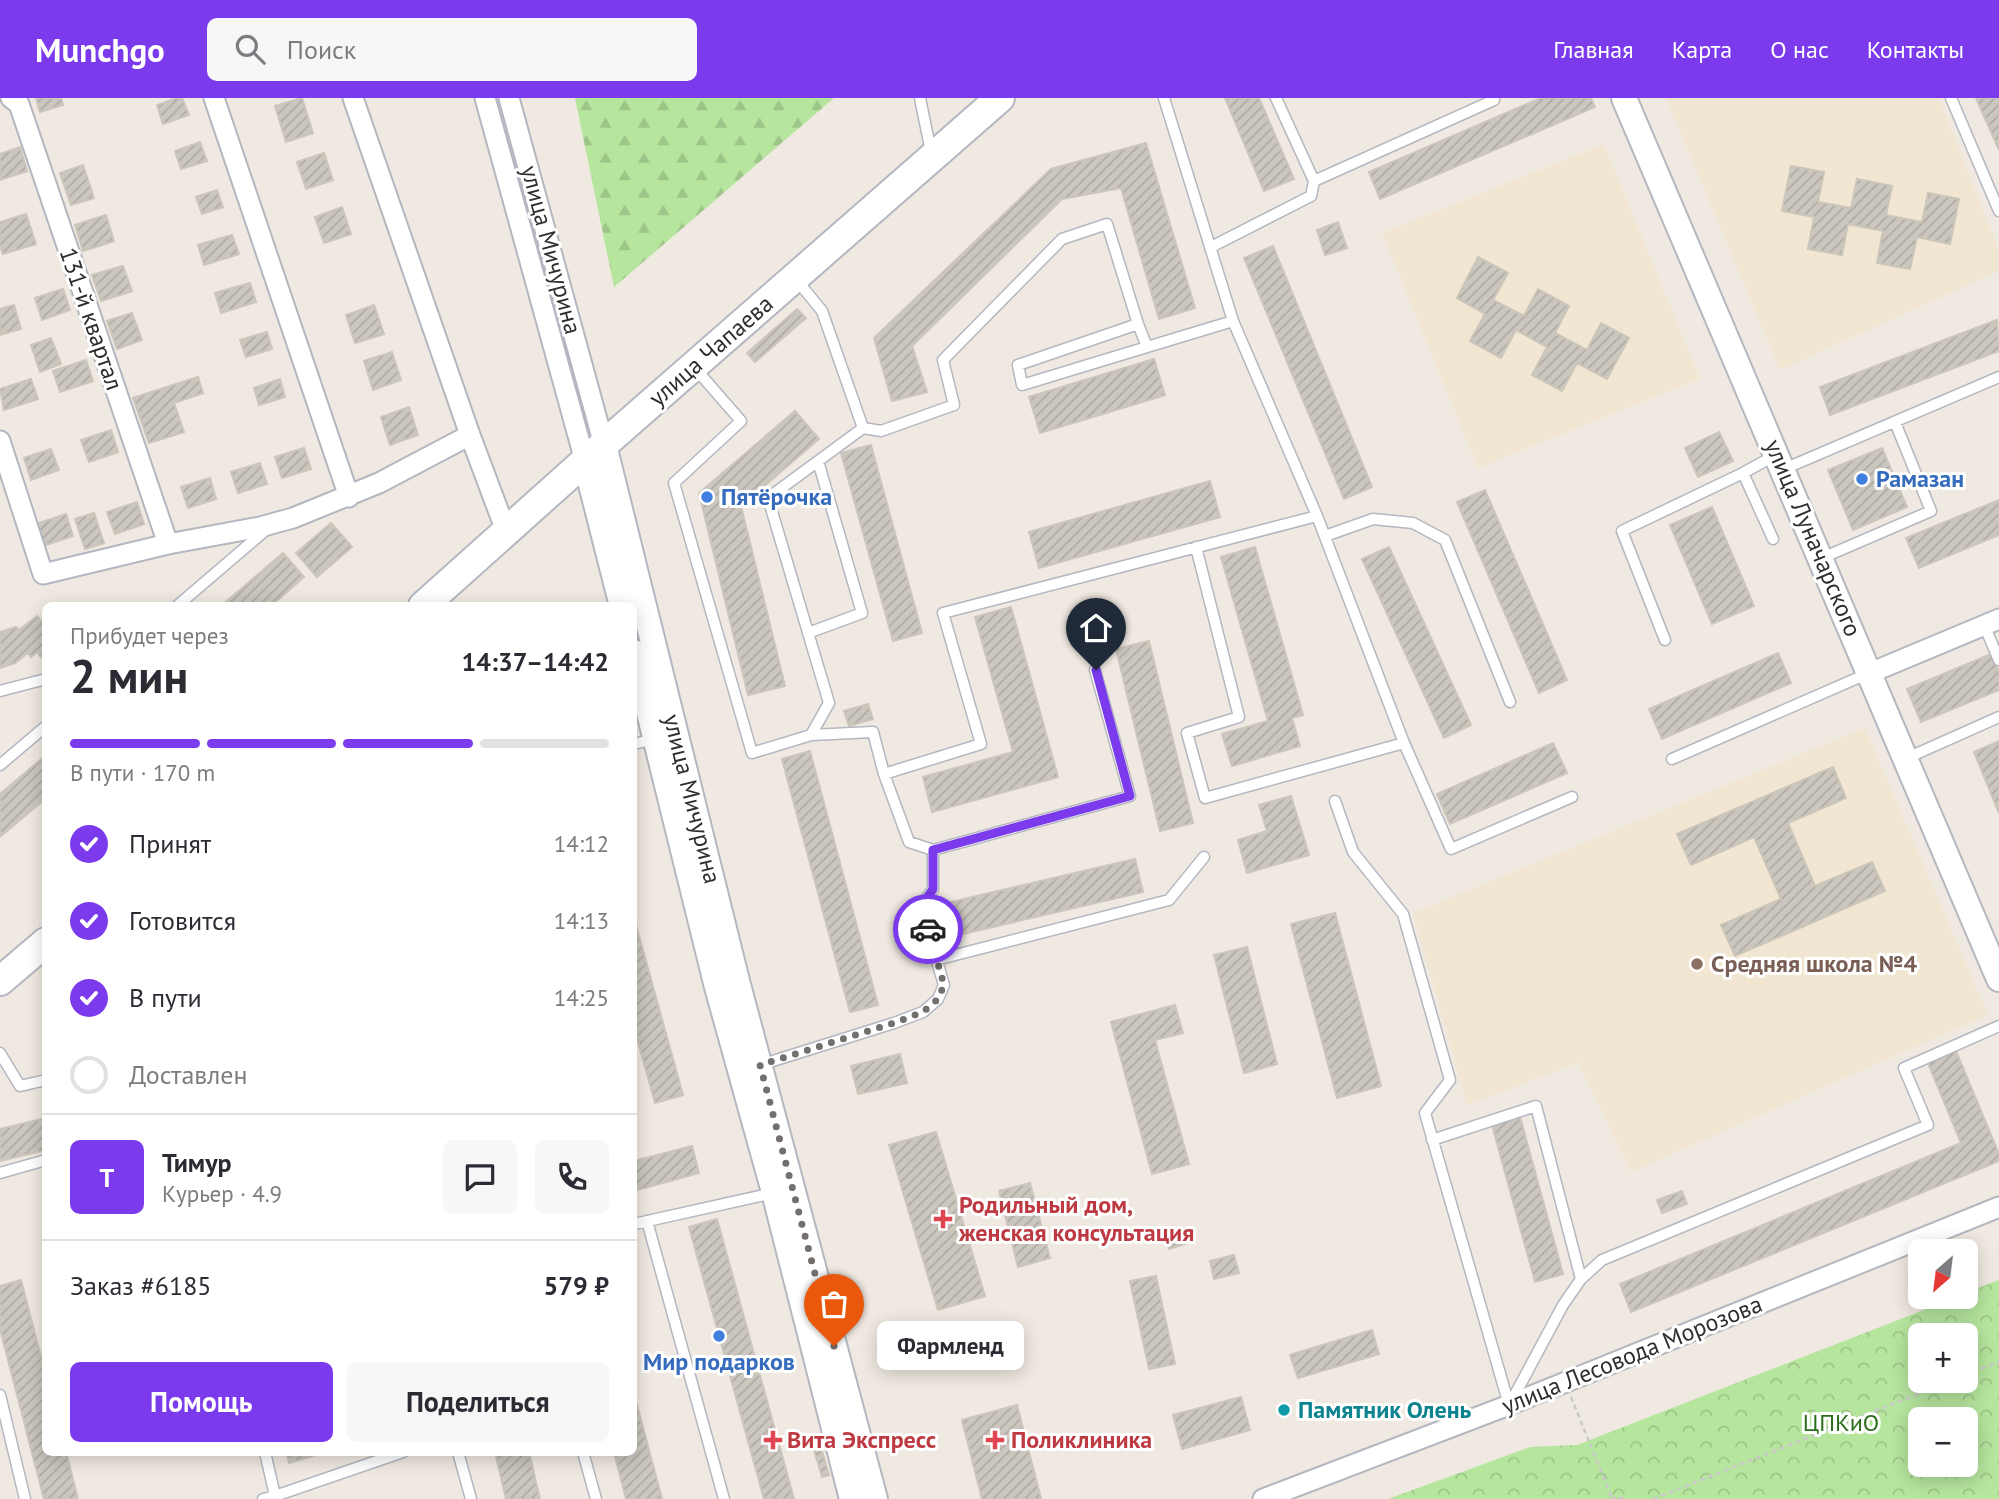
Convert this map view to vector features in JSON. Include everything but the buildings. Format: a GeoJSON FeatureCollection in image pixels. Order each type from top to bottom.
{"type":"FeatureCollection","features":[{"type":"Feature","properties":{"kind":"main road","name":"улица Чапаева"},"geometry":{"type":"LineString","coordinates":[[428,602],[594,453],[1000,98]]}},
{"type":"Feature","properties":{"kind":"main road"},"geometry":{"type":"LineString","coordinates":[[0,981],[42,945]]}},
{"type":"Feature","properties":{"kind":"street","name":"131-й квартал"},"geometry":{"type":"LineString","coordinates":[[11,98],[19,104],[167,544]]}},
{"type":"Feature","properties":{"kind":"street"},"geometry":{"type":"LineString","coordinates":[[214,98],[349,496]]}},
{"type":"Feature","properties":{"kind":"street"},"geometry":{"type":"LineString","coordinates":[[353,98],[506,531]]}},
{"type":"Feature","properties":{"kind":"street","name":"улица Мичурина"},"geometry":{"type":"LineString","coordinates":[[485,98],[594,453],[621,602]]}},
{"type":"Feature","properties":{"kind":"street","name":"улица Мичурина"},"geometry":{"type":"LineString","coordinates":[[509,98],[594,453],[634,602]]}},
{"type":"Feature","properties":{"kind":"street","name":"улица Луначарского"},"geometry":{"type":"LineString","coordinates":[[1624,98],[1999,979]]}},
{"type":"Feature","properties":{"kind":"street"},"geometry":{"type":"LineString","coordinates":[[0,441],[43,574],[167,544],[273,524],[349,496],[470,435]]}},
{"type":"Feature","properties":{"kind":"street","name":"улица Мичурина"},"geometry":{"type":"LineString","coordinates":[[637,612],[875,1499]]}},
{"type":"Feature","properties":{"kind":"street"},"geometry":{"type":"LineString","coordinates":[[1870,673],[1992,622]]}},
{"type":"Feature","properties":{"kind":"street","name":"улица Мичурина"},"geometry":{"type":"LineString","coordinates":[[637,679],[644,741],[774,1192],[852,1499]]}},
{"type":"Feature","properties":{"kind":"street","name":"улица Лесовода Морозова"},"geometry":{"type":"LineString","coordinates":[[1263,1499],[1509,1405],[1999,1207]]}},
{"type":"Feature","properties":{"kind":"lane"},"geometry":{"type":"LineString","coordinates":[[920,98],[932,157]]}},
{"type":"Feature","properties":{"kind":"lane"},"geometry":{"type":"LineString","coordinates":[[1164,98],[1233,321],[1317,516],[1404,743],[1451,849],[1572,797]]}},
{"type":"Feature","properties":{"kind":"lane"},"geometry":{"type":"LineString","coordinates":[[1211,247],[1311,195],[1314,181],[1276,98]]}},
{"type":"Feature","properties":{"kind":"lane"},"geometry":{"type":"LineString","coordinates":[[1951,98],[1999,211]]}},
{"type":"Feature","properties":{"kind":"lane"},"geometry":{"type":"LineString","coordinates":[[1314,181],[1495,99]]}},
{"type":"Feature","properties":{"kind":"lane"},"geometry":{"type":"LineString","coordinates":[[811,735],[829,703],[768,498],[863,428],[881,431],[954,405],[943,360],[1062,239],[1107,224],[1147,347]]}},
{"type":"Feature","properties":{"kind":"lane"},"geometry":{"type":"LineString","coordinates":[[794,278],[822,311],[863,428]]}},
{"type":"Feature","properties":{"kind":"lane"},"geometry":{"type":"LineString","coordinates":[[1138,324],[1018,365],[1022,385],[1233,321]]}},
{"type":"Feature","properties":{"kind":"lane"},"geometry":{"type":"LineString","coordinates":[[694,366],[741,421],[674,483],[752,754],[811,735],[873,732],[884,774],[909,842],[933,850],[1130,796],[1096,670]]}},
{"type":"Feature","properties":{"kind":"lane"},"geometry":{"type":"LineString","coordinates":[[1665,640],[1622,531],[1743,473],[1895,422],[1999,377]]}},
{"type":"Feature","properties":{"kind":"lane"},"geometry":{"type":"LineString","coordinates":[[1822,559],[1931,511],[1895,422]]}},
{"type":"Feature","properties":{"kind":"lane"},"geometry":{"type":"LineString","coordinates":[[808,633],[862,613],[818,461]]}},
{"type":"Feature","properties":{"kind":"lane"},"geometry":{"type":"LineString","coordinates":[[1743,473],[1773,538]]}},
{"type":"Feature","properties":{"kind":"lane"},"geometry":{"type":"LineString","coordinates":[[884,774],[981,744],[943,613],[1317,516]]}},
{"type":"Feature","properties":{"kind":"lane"},"geometry":{"type":"LineString","coordinates":[[1325,536],[1373,519],[1413,523],[1445,540],[1510,702]]}},
{"type":"Feature","properties":{"kind":"lane"},"geometry":{"type":"LineString","coordinates":[[182,602],[273,524]]}},
{"type":"Feature","properties":{"kind":"lane"},"geometry":{"type":"LineString","coordinates":[[1196,547],[1239,717],[1187,733],[1205,798],[1404,743]]}},
{"type":"Feature","properties":{"kind":"lane"},"geometry":{"type":"LineString","coordinates":[[1992,622],[1999,660]]}},
{"type":"Feature","properties":{"kind":"lane"},"geometry":{"type":"LineString","coordinates":[[1672,759],[1870,673]]}},
{"type":"Feature","properties":{"kind":"lane"},"geometry":{"type":"LineString","coordinates":[[0,691],[42,679]]}},
{"type":"Feature","properties":{"kind":"lane"},"geometry":{"type":"LineString","coordinates":[[1906,758],[1999,718]]}},
{"type":"Feature","properties":{"kind":"lane"},"geometry":{"type":"LineString","coordinates":[[0,765],[42,729]]}},
{"type":"Feature","properties":{"kind":"lane"},"geometry":{"type":"LineString","coordinates":[[1335,801],[1353,852],[1403,914],[1450,1080],[1424,1114],[1509,1405]]}},
{"type":"Feature","properties":{"kind":"lane"},"geometry":{"type":"LineString","coordinates":[[760,1065],[894,1023],[923,1012],[938,999],[944,985],[921,907],[933,889],[933,850]]}},
{"type":"Feature","properties":{"kind":"lane"},"geometry":{"type":"LineString","coordinates":[[936,960],[1169,900],[1204,857]]}},
{"type":"Feature","properties":{"kind":"lane"},"geometry":{"type":"LineString","coordinates":[[1509,1405],[1551,1325],[1581,1279],[1602,1260],[1928,1125],[1904,1068],[1999,1026]]}},
{"type":"Feature","properties":{"kind":"lane"},"geometry":{"type":"LineString","coordinates":[[0,1053],[20,1086],[42,1081]]}},
{"type":"Feature","properties":{"kind":"lane"},"geometry":{"type":"LineString","coordinates":[[1432,1140],[1536,1106],[1581,1279]]}},
{"type":"Feature","properties":{"kind":"lane"},"geometry":{"type":"LineString","coordinates":[[0,1173],[42,1161]]}},
{"type":"Feature","properties":{"kind":"lane"},"geometry":{"type":"LineString","coordinates":[[637,1223],[774,1192]]}},
{"type":"Feature","properties":{"kind":"lane"},"geometry":{"type":"LineString","coordinates":[[647,1221],[724,1499]]}},
{"type":"Feature","properties":{"kind":"lane"},"geometry":{"type":"LineString","coordinates":[[0,1397],[25,1499]]}},
{"type":"Feature","properties":{"kind":"lane"},"geometry":{"type":"LineString","coordinates":[[266,1456],[275,1496]]}},
{"type":"Feature","properties":{"kind":"lane"},"geometry":{"type":"LineString","coordinates":[[263,1499],[391,1456]]}},
{"type":"Feature","properties":{"kind":"lane"},"geometry":{"type":"LineString","coordinates":[[459,1456],[471,1499]]}},
{"type":"Feature","properties":{"kind":"lane"},"geometry":{"type":"LineString","coordinates":[[584,1456],[596,1499]]}},
{"type":"Feature","properties":{"kind":"path"},"geometry":{"type":"LineString","coordinates":[[1978,1370],[1999,1362]]}},
{"type":"Feature","properties":{"kind":"path"},"geometry":{"type":"LineString","coordinates":[[1565,1382],[1611,1499],[1624,1499]]}},
{"type":"Feature","properties":{"kind":"path"},"geometry":{"type":"LineString","coordinates":[[1653,1499],[1921,1393]]}},
{"type":"Feature","properties":{"kind":"shaded area"},"geometry":{"type":"Polygon","coordinates":[[[1666,98],[1939,98],[1999,251],[1999,271],[1780,370],[1666,98]]]}},
{"type":"Feature","properties":{"kind":"shaded area"},"geometry":{"type":"Polygon","coordinates":[[[1604,144],[1700,379],[1478,468],[1382,233],[1604,144]]]}},
{"type":"Feature","properties":{"kind":"shaded area","name":"Средняя школа №4"},"geometry":{"type":"Polygon","coordinates":[[[1865,728],[1988,1015],[1631,1172],[1578,1063],[1467,1105],[1413,913],[1865,728]]]}},
{"type":"Feature","properties":{"kind":"green space"},"geometry":{"type":"Polygon","coordinates":[[[575,98],[834,98],[614,287],[575,98]]]}},
{"type":"Feature","properties":{"kind":"green space","name":"ЦПКиО"},"geometry":{"type":"Polygon","coordinates":[[[1999,1280],[1999,1499],[1388,1499],[1530,1447],[1577,1445],[1926,1309],[1978,1309],[1978,1288],[1999,1280]]]}},
{"type":"Feature","properties":{"kind":"way so far"},"geometry":{"type":"LineString","coordinates":[[834,1346],[760,1065],[923,1012],[938,999],[944,985],[928,929]]}},
{"type":"Feature","properties":{"kind":"place","name":"Рамазан"},"geometry":{"type":"Point","coordinates":[1862,479]}},
{"type":"Feature","properties":{"kind":"place","name":"Пятёрочка"},"geometry":{"type":"Point","coordinates":[707,497]}},
{"type":"Feature","properties":{"kind":"place","name":"Средняя школа №4"},"geometry":{"type":"Point","coordinates":[1697,964]}},
{"type":"Feature","properties":{"kind":"place","name":"Родильный дом, женская консультация"},"geometry":{"type":"Point","coordinates":[943,1219]}},
{"type":"Feature","properties":{"kind":"place","name":"Мир подарков"},"geometry":{"type":"Point","coordinates":[719,1336]}},
{"type":"Feature","properties":{"kind":"place","name":"Фармленд"},"geometry":{"type":"Point","coordinates":[834,1346]}},
{"type":"Feature","properties":{"kind":"place","name":"Памятник Олень"},"geometry":{"type":"Point","coordinates":[1284,1410]}},
{"type":"Feature","properties":{"kind":"place","name":"Вита Экспресс"},"geometry":{"type":"Point","coordinates":[773,1440]}},
{"type":"Feature","properties":{"kind":"place","name":"Поликлиника"},"geometry":{"type":"Point","coordinates":[995,1440]}},
{"type":"Feature","properties":{"kind":"route"},"geometry":{"type":"LineString","coordinates":[[928,929],[921,907],[933,889],[933,850],[1130,796],[1096,670]]}}]}
